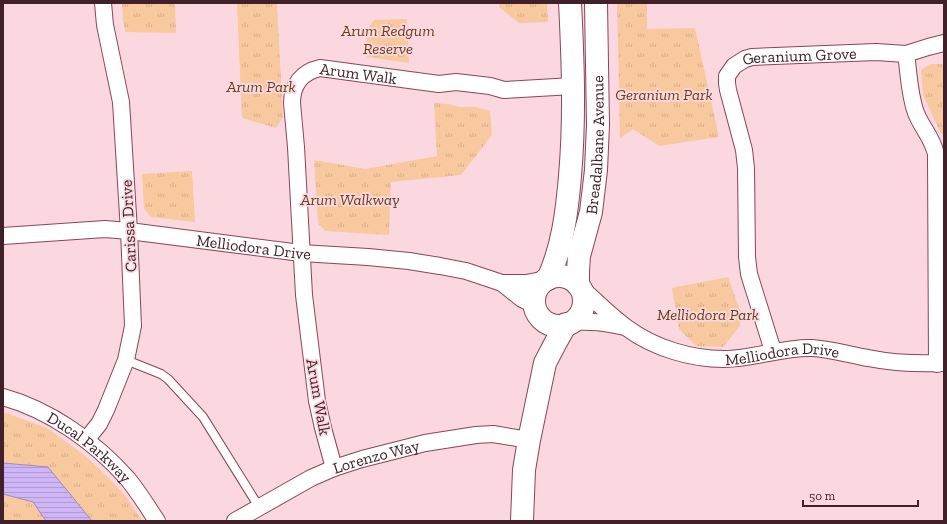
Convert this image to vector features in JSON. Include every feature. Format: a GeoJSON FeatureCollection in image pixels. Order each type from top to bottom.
{"type":"FeatureCollection","features":[{"type":"Feature","properties":{"kind":"street","name":"Carissa Drive"},"geometry":{"type":"LineString","coordinates":[[86,440],[99,424],[106,410],[126,360],[133,326],[121,102],[103,3]]}},
{"type":"Feature","properties":{"kind":"street","name":"Breadalbane Avenue"},"geometry":{"type":"LineString","coordinates":[[547,279],[560,247],[565,219],[572,157],[574,86],[570,3]]}},
{"type":"Feature","properties":{"kind":"street","name":"Breadalbane Avenue"},"geometry":{"type":"LineString","coordinates":[[579,286],[579,256],[591,212],[596,170],[598,125],[596,3]]}},
{"type":"Feature","properties":{"kind":"street","name":"Geranium Grove"},"geometry":{"type":"LineString","coordinates":[[773,351],[749,274],[747,257],[746,168],[744,150],[728,90],[727,76],[738,62],[752,57],[876,52],[906,54],[944,43]]}},
{"type":"Feature","properties":{"kind":"street"},"geometry":{"type":"LineString","coordinates":[[906,54],[911,95],[916,114],[933,143],[936,154],[940,363]]}},
{"type":"Feature","properties":{"kind":"street","name":"Arum Walk"},"geometry":{"type":"LineString","coordinates":[[334,468],[317,401],[304,295],[292,95],[300,79],[306,74],[320,68],[439,84],[456,82],[490,86],[504,90],[574,86]]}},
{"type":"Feature","properties":{"kind":"street","name":"Melliodora Drive"},"geometry":{"type":"LineString","coordinates":[[3,236],[105,230],[129,231],[301,253],[368,256],[409,260],[466,271],[502,283],[536,308]]}},
{"type":"Feature","properties":{"kind":"street"},"geometry":{"type":"LineString","coordinates":[[522,521],[524,470],[528,440],[545,363],[557,340],[569,323],[577,317],[583,306],[583,294],[579,286],[564,276],[556,276],[547,279],[536,291],[536,308],[543,334],[545,363]]}},
{"type":"Feature","properties":{"kind":"street","name":"Melliodora Drive"},"geometry":{"type":"LineString","coordinates":[[502,283],[547,279]]}},
{"type":"Feature","properties":{"kind":"street","name":"Melliodora Drive"},"geometry":{"type":"LineString","coordinates":[[579,286],[627,328],[642,338],[661,347],[702,357],[724,359],[745,357],[773,351],[813,348],[896,362],[940,363]]}},
{"type":"Feature","properties":{"kind":"street"},"geometry":{"type":"LineString","coordinates":[[536,308],[540,316],[545,321],[552,324],[569,323]]}},
{"type":"Feature","properties":{"kind":"street","name":"Melliodora Drive"},"geometry":{"type":"LineString","coordinates":[[569,323],[589,321],[601,322],[627,328]]}},
{"type":"Feature","properties":{"kind":"street","name":"Ducal Parkway"},"geometry":{"type":"LineString","coordinates":[[3,397],[43,412],[86,440],[111,462],[127,479],[140,495],[157,521]]}},
{"type":"Feature","properties":{"kind":"street","name":"Lorenzo Way"},"geometry":{"type":"LineString","coordinates":[[235,521],[311,478],[334,468],[393,451],[425,443],[476,435],[493,434],[528,440]]}},
{"type":"Feature","properties":{"kind":"lane"},"geometry":{"type":"LineString","coordinates":[[126,360],[161,374],[168,379],[203,417],[259,507]]}},
{"type":"Feature","properties":{"kind":"green space"},"geometry":{"type":"Polygon","coordinates":[[[122,3],[175,3],[176,33],[125,32],[122,3]]]}},
{"type":"Feature","properties":{"kind":"green space","name":"Arum Park"},"geometry":{"type":"Polygon","coordinates":[[[237,3],[277,3],[283,117],[276,128],[242,118],[237,3]]]}},
{"type":"Feature","properties":{"kind":"green space"},"geometry":{"type":"Polygon","coordinates":[[[499,3],[547,3],[548,22],[519,23],[499,7],[499,3]]]}},
{"type":"Feature","properties":{"kind":"green space","name":"Geranium Park"},"geometry":{"type":"Polygon","coordinates":[[[617,3],[647,3],[647,29],[695,28],[719,137],[659,146],[633,129],[620,138],[617,3]]]}},
{"type":"Feature","properties":{"kind":"green space","name":"Arum Redgum Reserve"},"geometry":{"type":"Polygon","coordinates":[[[407,19],[409,63],[367,57],[366,32],[374,20],[407,19]]]}},
{"type":"Feature","properties":{"kind":"green space"},"geometry":{"type":"Polygon","coordinates":[[[930,64],[944,64],[944,133],[941,134],[923,95],[921,70],[930,64]]]}},
{"type":"Feature","properties":{"kind":"green space","name":"Arum Walkway"},"geometry":{"type":"Polygon","coordinates":[[[434,103],[448,104],[459,107],[476,107],[490,111],[492,135],[461,175],[391,182],[389,235],[325,231],[318,223],[314,160],[365,169],[437,156],[434,103]]]}},
{"type":"Feature","properties":{"kind":"green space"},"geometry":{"type":"Polygon","coordinates":[[[192,171],[195,222],[151,217],[144,209],[142,174],[192,171]]]}},
{"type":"Feature","properties":{"kind":"green space","name":"Melliodora Park"},"geometry":{"type":"Polygon","coordinates":[[[728,277],[741,313],[740,326],[723,347],[696,346],[679,329],[672,288],[728,277]]]}},
{"type":"Feature","properties":{"kind":"green space"},"geometry":{"type":"Polygon","coordinates":[[[3,412],[47,428],[83,454],[110,479],[127,498],[142,521],[3,521],[3,412]]]}},
{"type":"Feature","properties":{"kind":"shaded area"},"geometry":{"type":"Polygon","coordinates":[[[3,463],[48,467],[92,521],[46,521],[33,502],[3,494],[3,463]]]}}]}
